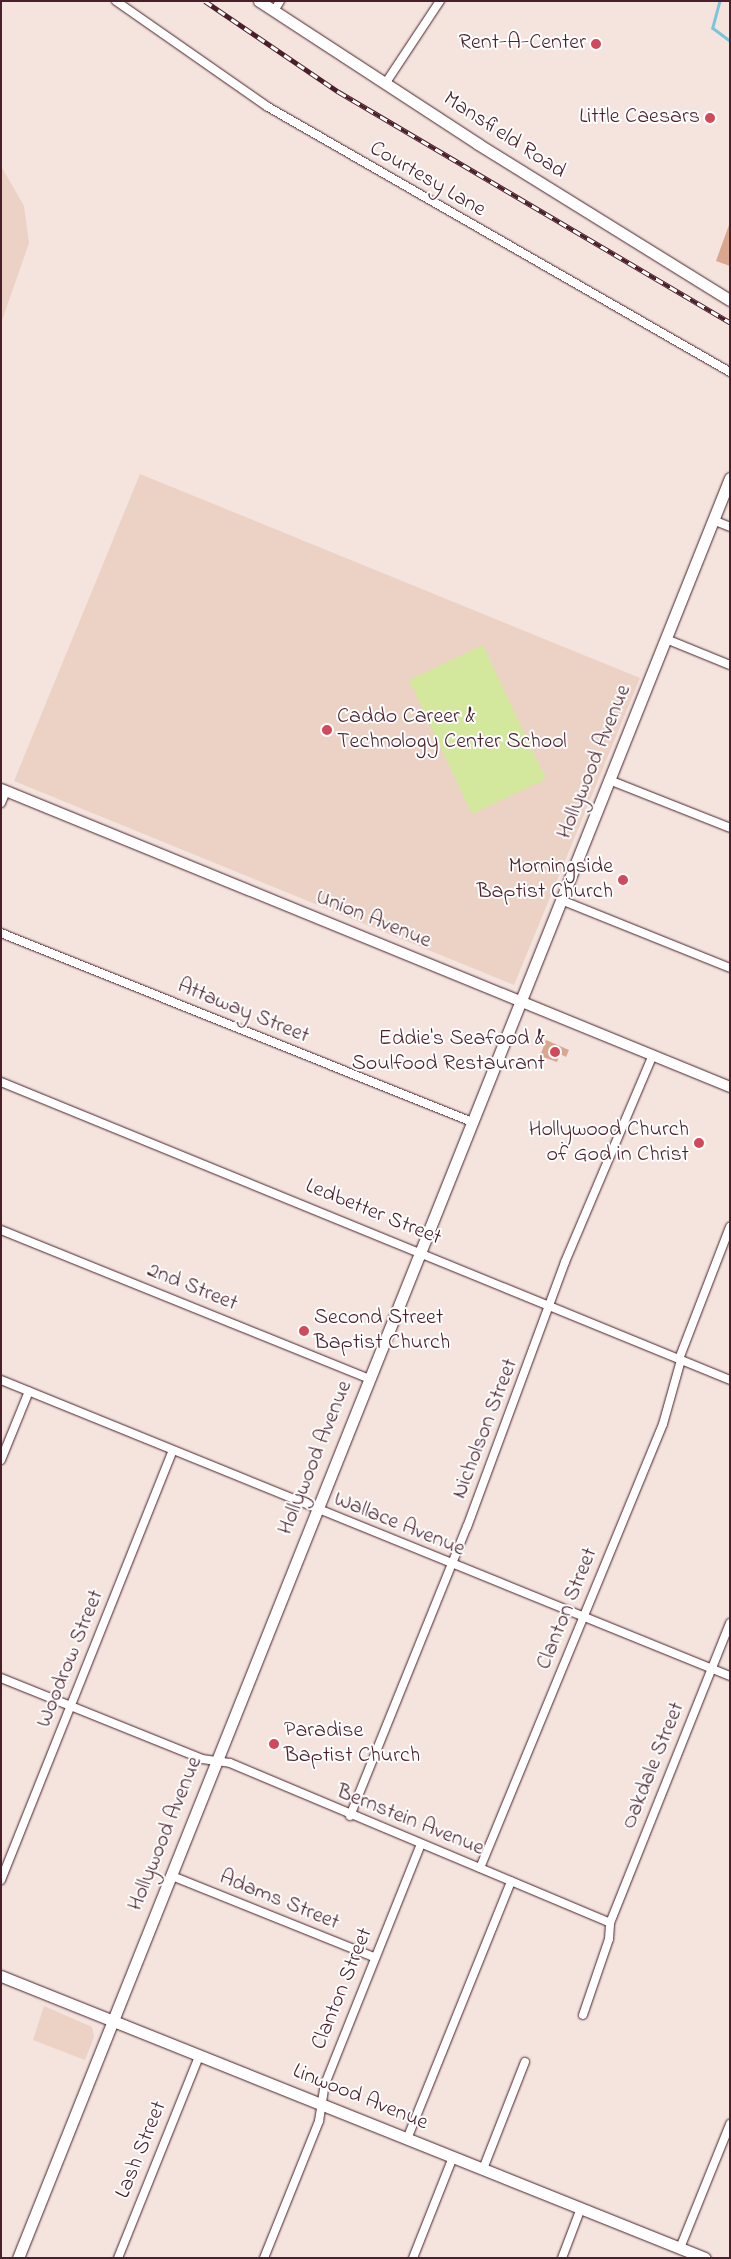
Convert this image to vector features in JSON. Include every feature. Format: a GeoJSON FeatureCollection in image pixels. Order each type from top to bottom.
{"type":"FeatureCollection","features":[{"type":"Feature","properties":{"kind":"main road","name":"Mansfield Road"},"geometry":{"type":"LineString","coordinates":[[259,1],[277,6],[385,84],[730,300]]}},
{"type":"Feature","properties":{"kind":"main road","name":"Hollywood Avenue"},"geometry":{"type":"LineString","coordinates":[[18,2258],[730,478]]}},
{"type":"Feature","properties":{"kind":"main road","name":"Linwood Avenue"},"geometry":{"type":"LineString","coordinates":[[1,1976],[705,2258]]}},
{"type":"Feature","properties":{"kind":"street","name":"Courtesy Lane"},"geometry":{"type":"LineString","coordinates":[[116,1],[268,108],[730,372]]}},
{"type":"Feature","properties":{"kind":"street"},"geometry":{"type":"LineString","coordinates":[[385,84],[440,1]]}},
{"type":"Feature","properties":{"kind":"street"},"geometry":{"type":"LineString","coordinates":[[713,520],[730,527]]}},
{"type":"Feature","properties":{"kind":"street"},"geometry":{"type":"LineString","coordinates":[[666,639],[730,665]]}},
{"type":"Feature","properties":{"kind":"street"},"geometry":{"type":"LineString","coordinates":[[609,780],[730,828]]}},
{"type":"Feature","properties":{"kind":"street"},"geometry":{"type":"LineString","coordinates":[[1,803],[4,789]]}},
{"type":"Feature","properties":{"kind":"street","name":"Union Avenue"},"geometry":{"type":"LineString","coordinates":[[4,789],[521,1000],[730,1088]]}},
{"type":"Feature","properties":{"kind":"street"},"geometry":{"type":"LineString","coordinates":[[561,900],[730,968]]}},
{"type":"Feature","properties":{"kind":"street","name":"Attaway Street"},"geometry":{"type":"LineString","coordinates":[[1,933],[472,1122]]}},
{"type":"Feature","properties":{"kind":"street","name":"Nicholson Street"},"geometry":{"type":"LineString","coordinates":[[350,1816],[551,1308],[566,1262],[653,1055]]}},
{"type":"Feature","properties":{"kind":"street","name":"Ledbetter Street"},"geometry":{"type":"LineString","coordinates":[[1,1082],[421,1250],[551,1308],[730,1380]]}},
{"type":"Feature","properties":{"kind":"street","name":"Clanton Street"},"geometry":{"type":"LineString","coordinates":[[480,1868],[668,1411],[680,1360],[730,1227]]}},
{"type":"Feature","properties":{"kind":"street","name":"2nd Street"},"geometry":{"type":"LineString","coordinates":[[1,1230],[370,1379]]}},
{"type":"Feature","properties":{"kind":"street","name":"Wallace Avenue"},"geometry":{"type":"LineString","coordinates":[[1,1380],[450,1565],[730,1676]]}},
{"type":"Feature","properties":{"kind":"street"},"geometry":{"type":"LineString","coordinates":[[1,1460],[29,1391]]}},
{"type":"Feature","properties":{"kind":"street","name":"Woodrow Street"},"geometry":{"type":"LineString","coordinates":[[1,1880],[173,1451]]}},
{"type":"Feature","properties":{"kind":"street","name":"Oakdale Street"},"geometry":{"type":"LineString","coordinates":[[583,2015],[609,1939],[610,1923],[730,1623]]}},
{"type":"Feature","properties":{"kind":"street","name":"Bernstein Avenue"},"geometry":{"type":"LineString","coordinates":[[1,1678],[202,1759],[217,1760],[420,1846],[511,1880],[610,1923]]}},
{"type":"Feature","properties":{"kind":"street","name":"Clanton Street"},"geometry":{"type":"LineString","coordinates":[[264,2258],[319,2122],[325,2084],[374,1957],[420,1846]]}},
{"type":"Feature","properties":{"kind":"street","name":"Adams Street"},"geometry":{"type":"LineString","coordinates":[[172,1876],[374,1957]]}},
{"type":"Feature","properties":{"kind":"street"},"geometry":{"type":"LineString","coordinates":[[407,2139],[511,1880]]}},
{"type":"Feature","properties":{"kind":"street","name":"Lash Street"},"geometry":{"type":"LineString","coordinates":[[118,2258],[199,2056]]}},
{"type":"Feature","properties":{"kind":"street"},"geometry":{"type":"LineString","coordinates":[[483,2169],[525,2062]]}},
{"type":"Feature","properties":{"kind":"street"},"geometry":{"type":"LineString","coordinates":[[680,2248],[730,2124]]}},
{"type":"Feature","properties":{"kind":"street"},"geometry":{"type":"LineString","coordinates":[[413,2258],[453,2157]]}},
{"type":"Feature","properties":{"kind":"street"},"geometry":{"type":"LineString","coordinates":[[562,2258],[581,2208]]}},
{"type":"Feature","properties":{"kind":"shaded area"},"geometry":{"type":"Polygon","coordinates":[[[1,166],[24,206],[29,243],[1,323],[1,166]]]}},
{"type":"Feature","properties":{"kind":"shaded area","name":"Caddo Career & Technology Center School"},"geometry":{"type":"Polygon","coordinates":[[[140,474],[640,678],[514,985],[14,781],[140,474]]]}},
{"type":"Feature","properties":{"kind":"shaded area"},"geometry":{"type":"Polygon","coordinates":[[[44,2006],[92,2027],[94,2037],[85,2060],[33,2040],[44,2006]]]}},
{"type":"Feature","properties":{"kind":"green space"},"geometry":{"type":"Polygon","coordinates":[[[483,645],[546,779],[472,814],[409,680],[483,645]]]}},
{"type":"Feature","properties":{"kind":"building"},"geometry":{"type":"Polygon","coordinates":[[[730,226],[730,266],[716,261],[730,226]]]}},
{"type":"Feature","properties":{"kind":"building","name":"Eddie's Seafood & Soulfood Restaurant"},"geometry":{"type":"Polygon","coordinates":[[[546,1040],[569,1050],[566,1057],[560,1054],[557,1062],[540,1056],[546,1040]]]}},
{"type":"Feature","properties":{"kind":"waterway"},"geometry":{"type":"LineString","coordinates":[[720,1],[713,28],[730,41]]}},
{"type":"Feature","properties":{"kind":"railway"},"geometry":{"type":"LineString","coordinates":[[205,1],[339,92],[730,322]]}},
{"type":"Feature","properties":{"kind":"place","name":"Rent-A-Center"},"geometry":{"type":"Point","coordinates":[596,44]}},
{"type":"Feature","properties":{"kind":"place","name":"Little Caesars"},"geometry":{"type":"Point","coordinates":[710,118]}},
{"type":"Feature","properties":{"kind":"place","name":"Caddo Career & Technology Center School"},"geometry":{"type":"Point","coordinates":[327,730]}},
{"type":"Feature","properties":{"kind":"place","name":"Morningside Baptist Church"},"geometry":{"type":"Point","coordinates":[623,880]}},
{"type":"Feature","properties":{"kind":"place","name":"Eddie's Seafood & Soulfood Restaurant"},"geometry":{"type":"Point","coordinates":[555,1052]}},
{"type":"Feature","properties":{"kind":"place","name":"Hollywood Church of God in Christ"},"geometry":{"type":"Point","coordinates":[699,1143]}},
{"type":"Feature","properties":{"kind":"place","name":"Second Street Baptist Church"},"geometry":{"type":"Point","coordinates":[304,1331]}},
{"type":"Feature","properties":{"kind":"place","name":"Paradise Baptist Church"},"geometry":{"type":"Point","coordinates":[274,1744]}}]}
